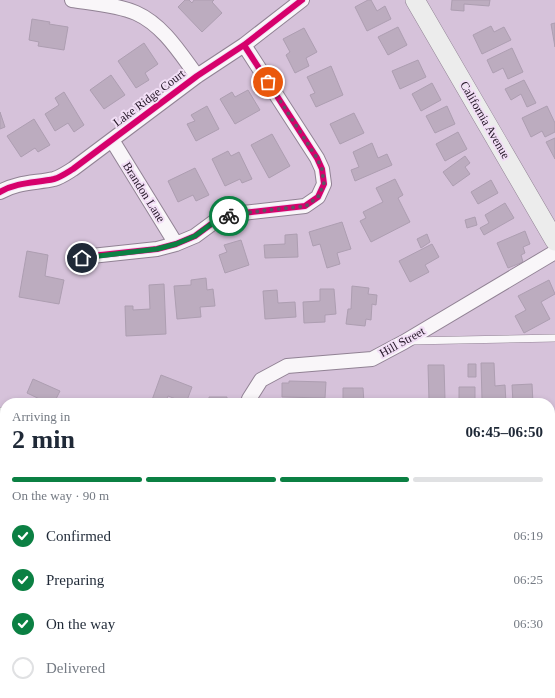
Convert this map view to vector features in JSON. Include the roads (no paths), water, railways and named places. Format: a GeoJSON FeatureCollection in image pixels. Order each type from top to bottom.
{"type":"FeatureCollection","features":[{"type":"Feature","properties":{"kind":"street"},"geometry":{"type":"LineString","coordinates":[[72,0],[115,7],[136,13],[166,35],[198,76]]}},
{"type":"Feature","properties":{"kind":"street","name":"Lake Ridge Court"},"geometry":{"type":"LineString","coordinates":[[0,192],[7,188],[27,183],[56,179],[73,169],[198,76],[244,45],[302,0]]}},
{"type":"Feature","properties":{"kind":"street","name":"California Avenue"},"geometry":{"type":"LineString","coordinates":[[415,0],[555,241]]}},
{"type":"Feature","properties":{"kind":"street"},"geometry":{"type":"LineString","coordinates":[[82,258],[157,249],[176,244],[195,236],[214,222],[234,214],[306,206],[318,197],[324,184],[322,169],[317,158],[244,45]]}},
{"type":"Feature","properties":{"kind":"street","name":"Brandon Lane"},"geometry":{"type":"LineString","coordinates":[[112,140],[176,244]]}},
{"type":"Feature","properties":{"kind":"street","name":"Hill Street"},"geometry":{"type":"LineString","coordinates":[[250,398],[261,380],[287,366],[372,359],[404,342],[555,252]]}},
{"type":"Feature","properties":{"kind":"lane"},"geometry":{"type":"LineString","coordinates":[[404,342],[555,338]]}}]}
